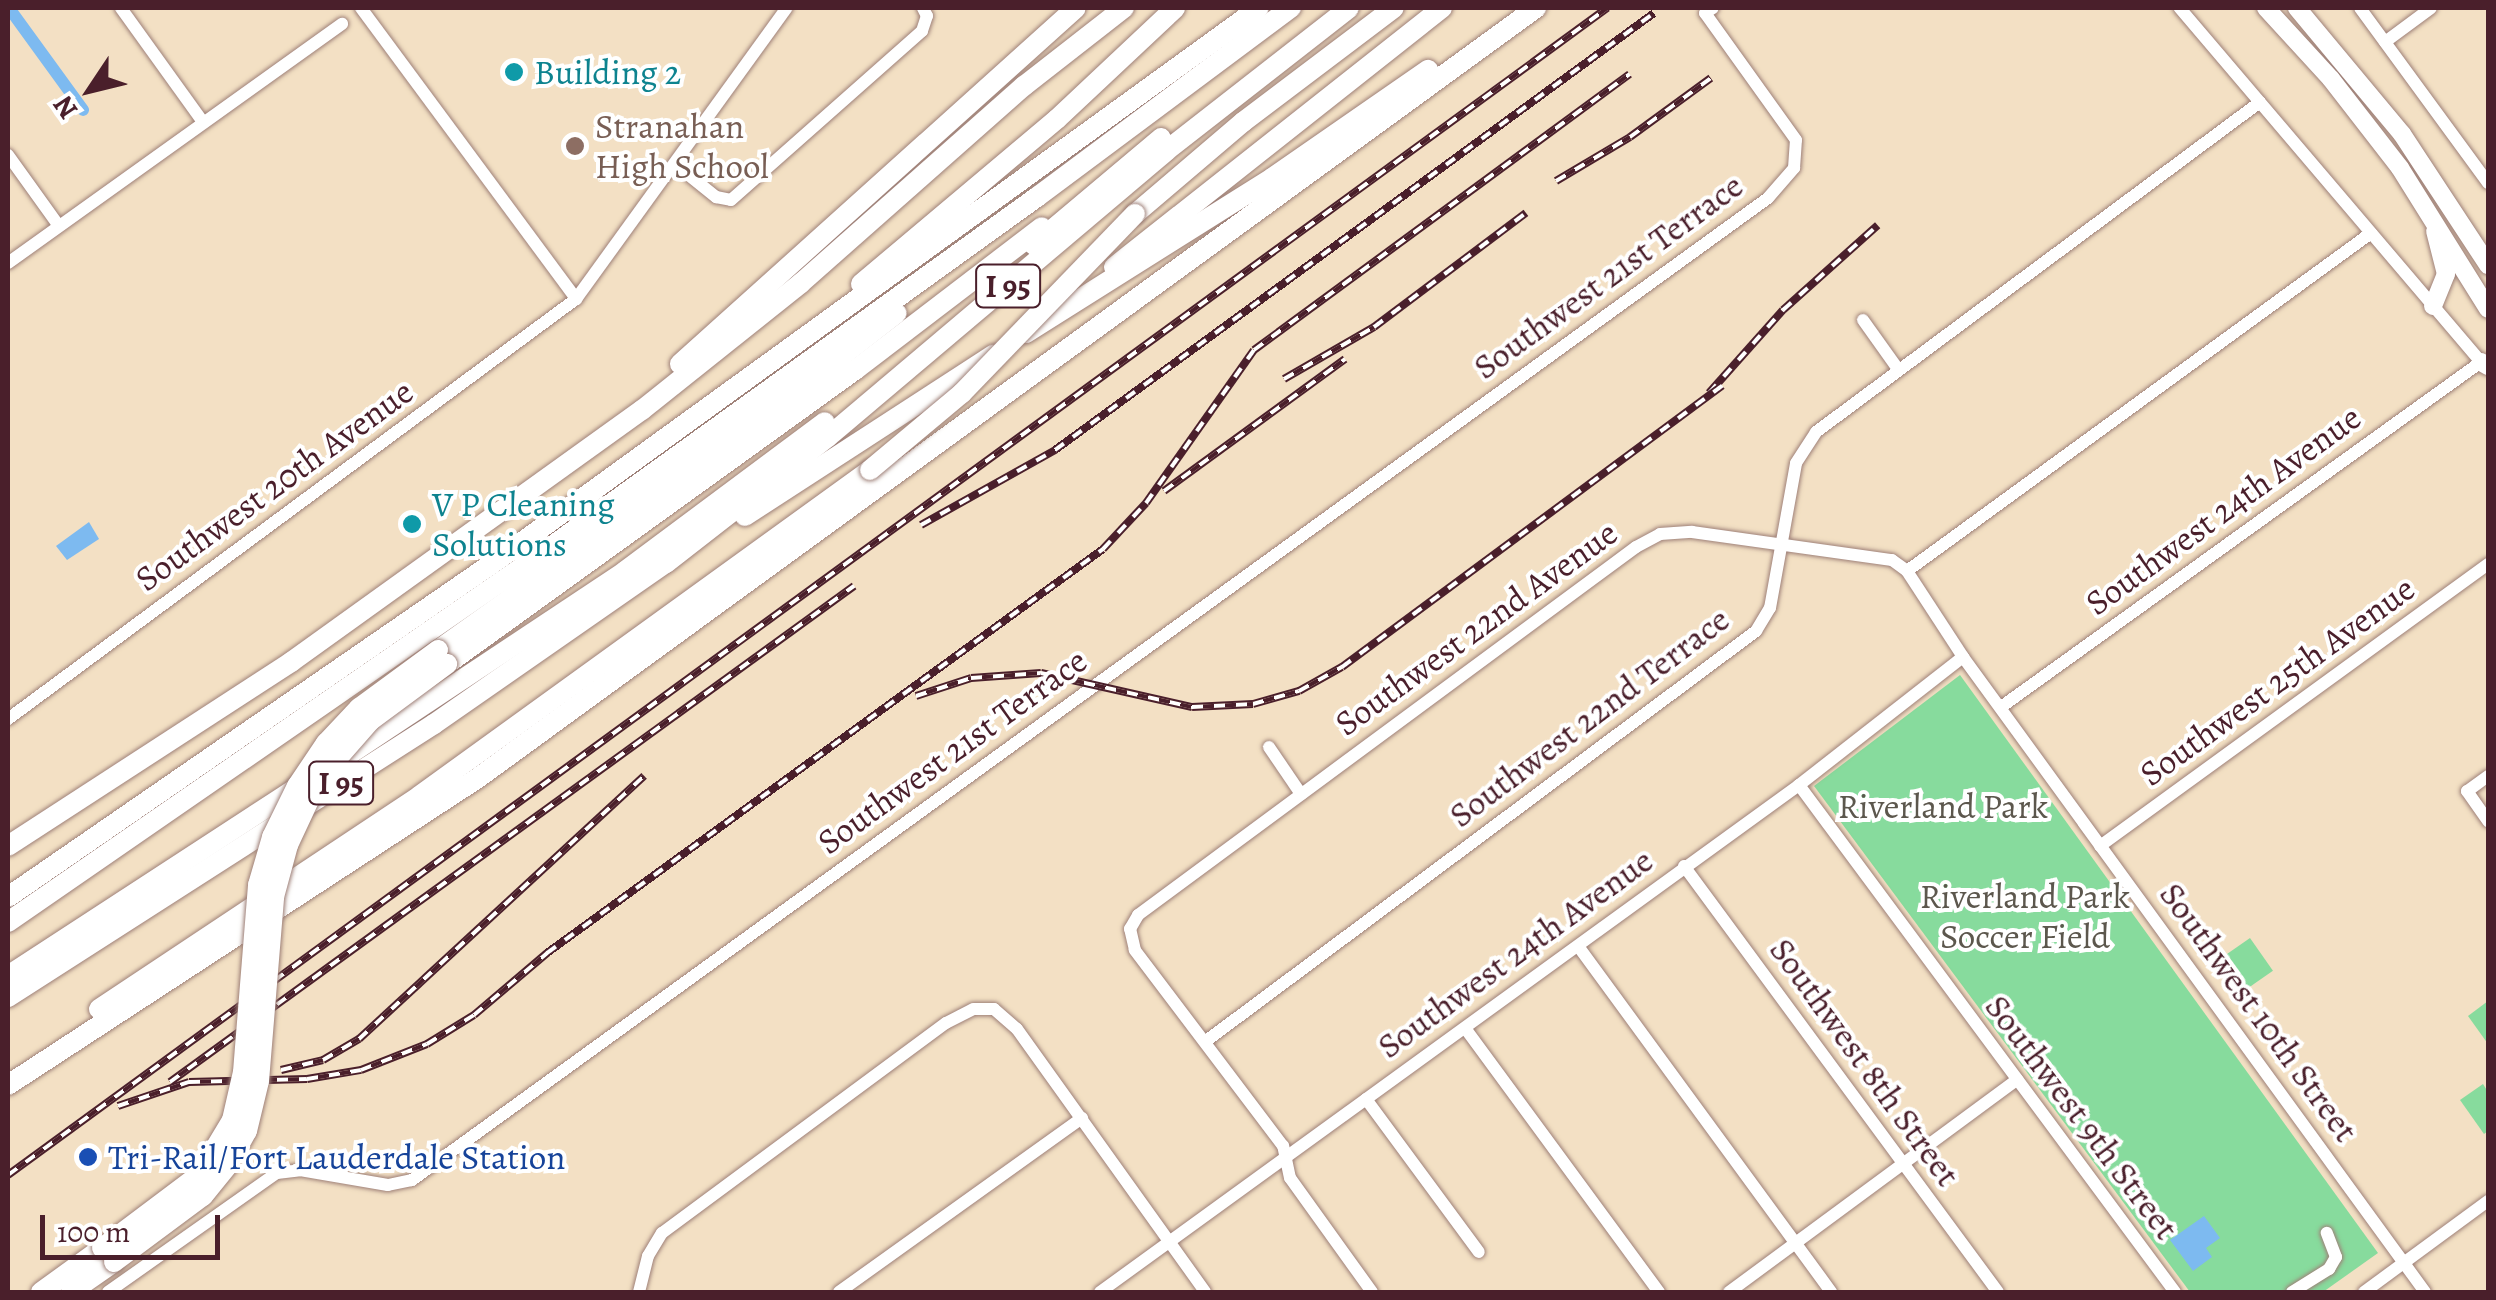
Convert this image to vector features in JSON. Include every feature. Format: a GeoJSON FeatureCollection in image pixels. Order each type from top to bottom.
{"type":"FeatureCollection","features":[{"type":"Feature","properties":{"kind":"highway"},"geometry":{"type":"LineString","coordinates":[[536,484],[689,357],[1076,8]]}},
{"type":"Feature","properties":{"kind":"highway"},"geometry":{"type":"LineString","coordinates":[[8,846],[278,670],[750,325],[1044,68],[1124,8]]}},
{"type":"Feature","properties":{"kind":"highway"},"geometry":{"type":"LineString","coordinates":[[769,364],[1057,119],[1176,8]]}},
{"type":"Feature","properties":{"kind":"highway","name":"I 95"},"geometry":{"type":"LineString","coordinates":[[8,897],[390,636],[1260,8]]}},
{"type":"Feature","properties":{"kind":"highway"},"geometry":{"type":"LineString","coordinates":[[8,922],[463,610],[1037,197],[1291,8]]}},
{"type":"Feature","properties":{"kind":"highway"},"geometry":{"type":"LineString","coordinates":[[8,976],[448,691],[702,516],[890,369],[1158,140],[1326,8]]}},
{"type":"Feature","properties":{"kind":"highway","name":"I 95"},"geometry":{"type":"LineString","coordinates":[[8,997],[448,714],[666,563],[828,437],[1166,151],[1349,8]]}},
{"type":"Feature","properties":{"kind":"highway"},"geometry":{"type":"LineString","coordinates":[[8,1074],[462,766],[870,470],[962,393],[1135,214],[1243,122],[1394,8]]}},
{"type":"Feature","properties":{"kind":"highway"},"geometry":{"type":"LineString","coordinates":[[1050,318],[1442,8]]}},
{"type":"Feature","properties":{"kind":"highway"},"geometry":{"type":"LineString","coordinates":[[666,563],[817,473],[1050,318],[1272,178],[1518,8]]}},
{"type":"Feature","properties":{"kind":"highway"},"geometry":{"type":"LineString","coordinates":[[8,1085],[478,778],[1536,8]]}},
{"type":"Feature","properties":{"kind":"highway"},"geometry":{"type":"LineString","coordinates":[[71,1292],[190,1183],[216,1153],[232,1120],[241,1084],[258,885],[272,838],[297,786],[326,743],[359,708],[443,657],[884,349],[1115,167],[1158,140]]}},
{"type":"Feature","properties":{"kind":"highway"},"geometry":{"type":"LineString","coordinates":[[443,657],[786,400],[1037,197]]}},
{"type":"Feature","properties":{"kind":"highway"},"geometry":{"type":"LineString","coordinates":[[40,1292],[108,1255]]}},
{"type":"Feature","properties":{"kind":"main road"},"geometry":{"type":"LineString","coordinates":[[2266,8],[2359,112],[2427,206],[2488,309]]}},
{"type":"Feature","properties":{"kind":"main road"},"geometry":{"type":"LineString","coordinates":[[2297,8],[2402,134],[2488,265]]}},
{"type":"Feature","properties":{"kind":"main road"},"geometry":{"type":"LineString","coordinates":[[2427,206],[2446,269],[2433,306]]}},
{"type":"Feature","properties":{"kind":"street"},"geometry":{"type":"LineString","coordinates":[[121,8],[203,122]]}},
{"type":"Feature","properties":{"kind":"street"},"geometry":{"type":"LineString","coordinates":[[361,8],[576,299]]}},
{"type":"Feature","properties":{"kind":"street","name":"Southwest 20th Avenue"},"geometry":{"type":"LineString","coordinates":[[8,719],[576,299],[787,8]]}},
{"type":"Feature","properties":{"kind":"street"},"geometry":{"type":"LineString","coordinates":[[2180,8],[2484,364]]}},
{"type":"Feature","properties":{"kind":"street"},"geometry":{"type":"LineString","coordinates":[[2360,8],[2487,176]]}},
{"type":"Feature","properties":{"kind":"street"},"geometry":{"type":"LineString","coordinates":[[2385,42],[2431,8]]}},
{"type":"Feature","properties":{"kind":"street","name":"Southwest 21st Terrace"},"geometry":{"type":"LineString","coordinates":[[108,1292],[277,1172],[300,1170],[388,1185],[412,1180],[1768,198],[1786,182],[1796,161],[1790,130],[1709,10]]}},
{"type":"Feature","properties":{"kind":"street"},"geometry":{"type":"LineString","coordinates":[[676,164],[716,197],[730,200],[922,30],[925,12]]}},
{"type":"Feature","properties":{"kind":"street"},"geometry":{"type":"LineString","coordinates":[[8,263],[342,24]]}},
{"type":"Feature","properties":{"kind":"street"},"geometry":{"type":"LineString","coordinates":[[2260,102],[1816,432],[1796,463],[1784,542],[1892,560],[1908,570],[2370,233]]}},
{"type":"Feature","properties":{"kind":"street"},"geometry":{"type":"LineString","coordinates":[[8,155],[59,226]]}},
{"type":"Feature","properties":{"kind":"street"},"geometry":{"type":"LineString","coordinates":[[1863,320],[1898,369]]}},
{"type":"Feature","properties":{"kind":"street","name":"Southwest 24th Avenue"},"geometry":{"type":"LineString","coordinates":[[2000,707],[2484,364]]}},
{"type":"Feature","properties":{"kind":"street","name":"Southwest 22nd Avenue"},"geometry":{"type":"LineString","coordinates":[[1206,1041],[1136,950],[1130,930],[1138,915],[1636,547],[1660,534],[1692,532],[1784,542]]}},
{"type":"Feature","properties":{"kind":"street","name":"Southwest 22nd Terrace"},"geometry":{"type":"LineString","coordinates":[[1206,1041],[1756,631],[1770,608],[1784,542]]}},
{"type":"Feature","properties":{"kind":"street","name":"Southwest 25th Avenue"},"geometry":{"type":"LineString","coordinates":[[2100,846],[2488,564]]}},
{"type":"Feature","properties":{"kind":"street","name":"Southwest 10th Street"},"geometry":{"type":"LineString","coordinates":[[1908,570],[1963,657],[2426,1292]]}},
{"type":"Feature","properties":{"kind":"street","name":"Southwest 24th Avenue"},"geometry":{"type":"LineString","coordinates":[[1100,1292],[1799,785],[1963,657]]}},
{"type":"Feature","properties":{"kind":"street"},"geometry":{"type":"LineString","coordinates":[[1269,747],[1301,794]]}},
{"type":"Feature","properties":{"kind":"street"},"geometry":{"type":"LineString","coordinates":[[2488,776],[2467,792],[2488,821]]}},
{"type":"Feature","properties":{"kind":"street","name":"Southwest 9th Street"},"geometry":{"type":"LineString","coordinates":[[1799,785],[2175,1292]]}},
{"type":"Feature","properties":{"kind":"street","name":"Southwest 8th Street"},"geometry":{"type":"LineString","coordinates":[[1684,866],[1998,1292]]}},
{"type":"Feature","properties":{"kind":"street"},"geometry":{"type":"LineString","coordinates":[[1578,946],[1832,1292]]}},
{"type":"Feature","properties":{"kind":"street"},"geometry":{"type":"LineString","coordinates":[[639,1292],[648,1256],[662,1233],[946,1023],[974,1009],[994,1009],[1016,1028],[1205,1292]]}},
{"type":"Feature","properties":{"kind":"street"},"geometry":{"type":"LineString","coordinates":[[1464,1028],[1659,1292]]}},
{"type":"Feature","properties":{"kind":"street"},"geometry":{"type":"LineString","coordinates":[[1206,1041],[1283,1146],[1290,1178],[1372,1292]]}},
{"type":"Feature","properties":{"kind":"street"},"geometry":{"type":"LineString","coordinates":[[1729,1292],[2017,1080]]}},
{"type":"Feature","properties":{"kind":"street"},"geometry":{"type":"LineString","coordinates":[[1366,1099],[1480,1252]]}},
{"type":"Feature","properties":{"kind":"street"},"geometry":{"type":"LineString","coordinates":[[839,1292],[1082,1118]]}},
{"type":"Feature","properties":{"kind":"street"},"geometry":{"type":"LineString","coordinates":[[2364,1292],[2488,1202]]}},
{"type":"Feature","properties":{"kind":"street"},"geometry":{"type":"LineString","coordinates":[[2292,1292],[2329,1269],[2336,1257],[2327,1233]]}},
{"type":"Feature","properties":{"kind":"green space","name":"Riverland Park"},"geometry":{"type":"Polygon","coordinates":[[[1960,675],[2378,1253],[2323,1292],[2190,1292],[1814,786],[1960,675]]]}},
{"type":"Feature","properties":{"kind":"green space"},"geometry":{"type":"Polygon","coordinates":[[[2250,938],[2273,971],[2247,989],[2224,956],[2250,938]]]}},
{"type":"Feature","properties":{"kind":"green space"},"geometry":{"type":"Polygon","coordinates":[[[2488,1001],[2488,1044],[2468,1016],[2488,1001]]]}},
{"type":"Feature","properties":{"kind":"green space"},"geometry":{"type":"Polygon","coordinates":[[[2483,1084],[2488,1092],[2488,1131],[2484,1134],[2460,1100],[2483,1084]]]}},
{"type":"Feature","properties":{"kind":"water"},"geometry":{"type":"Polygon","coordinates":[[[89,522],[99,539],[67,560],[56,546],[89,522]]]}},
{"type":"Feature","properties":{"kind":"water"},"geometry":{"type":"Polygon","coordinates":[[[2204,1216],[2220,1238],[2206,1248],[2212,1257],[2193,1271],[2170,1240],[2204,1216]]]}},
{"type":"Feature","properties":{"kind":"waterway"},"geometry":{"type":"LineString","coordinates":[[9,8],[83,110]]}},
{"type":"Feature","properties":{"kind":"railway"},"geometry":{"type":"LineString","coordinates":[[8,1175],[1607,8]]}},
{"type":"Feature","properties":{"kind":"railway"},"geometry":{"type":"LineString","coordinates":[[921,525],[1055,450],[1654,13]]}},
{"type":"Feature","properties":{"kind":"railway"},"geometry":{"type":"LineString","coordinates":[[118,1106],[189,1082],[307,1079],[361,1070],[427,1044],[474,1015],[547,953],[1103,549],[1146,503],[1254,350],[1630,74]]}},
{"type":"Feature","properties":{"kind":"railway"},"geometry":{"type":"LineString","coordinates":[[1556,181],[1630,137],[1711,78]]}},
{"type":"Feature","properties":{"kind":"railway"},"geometry":{"type":"LineString","coordinates":[[1284,379],[1374,327],[1526,213]]}},
{"type":"Feature","properties":{"kind":"railway"},"geometry":{"type":"LineString","coordinates":[[1709,393],[1783,310],[1878,225]]}},
{"type":"Feature","properties":{"kind":"railway"},"geometry":{"type":"LineString","coordinates":[[1164,491],[1345,359]]}},
{"type":"Feature","properties":{"kind":"railway"},"geometry":{"type":"LineString","coordinates":[[916,696],[971,678],[1041,673],[1192,707],[1253,704],[1299,691],[1342,667],[1722,386]]}},
{"type":"Feature","properties":{"kind":"railway"},"geometry":{"type":"LineString","coordinates":[[170,1082],[854,586]]}},
{"type":"Feature","properties":{"kind":"railway"},"geometry":{"type":"LineString","coordinates":[[281,1070],[323,1060],[359,1039],[644,776]]}},
{"type":"Feature","properties":{"kind":"place","name":"Building 2"},"geometry":{"type":"Point","coordinates":[514,72]}},
{"type":"Feature","properties":{"kind":"place","name":"Stranahan High School"},"geometry":{"type":"Point","coordinates":[575,146]}},
{"type":"Feature","properties":{"kind":"place","name":"V P Cleaning Solutions"},"geometry":{"type":"Point","coordinates":[412,524]}},
{"type":"Feature","properties":{"kind":"place","name":"Tri-Rail/Fort Lauderdale Station"},"geometry":{"type":"Point","coordinates":[88,1157]}},
{"type":"Feature","properties":{"kind":"park label","name":"Riverland Park Soccer Field"},"geometry":{"type":"Point","coordinates":[2025,916]}}]}
